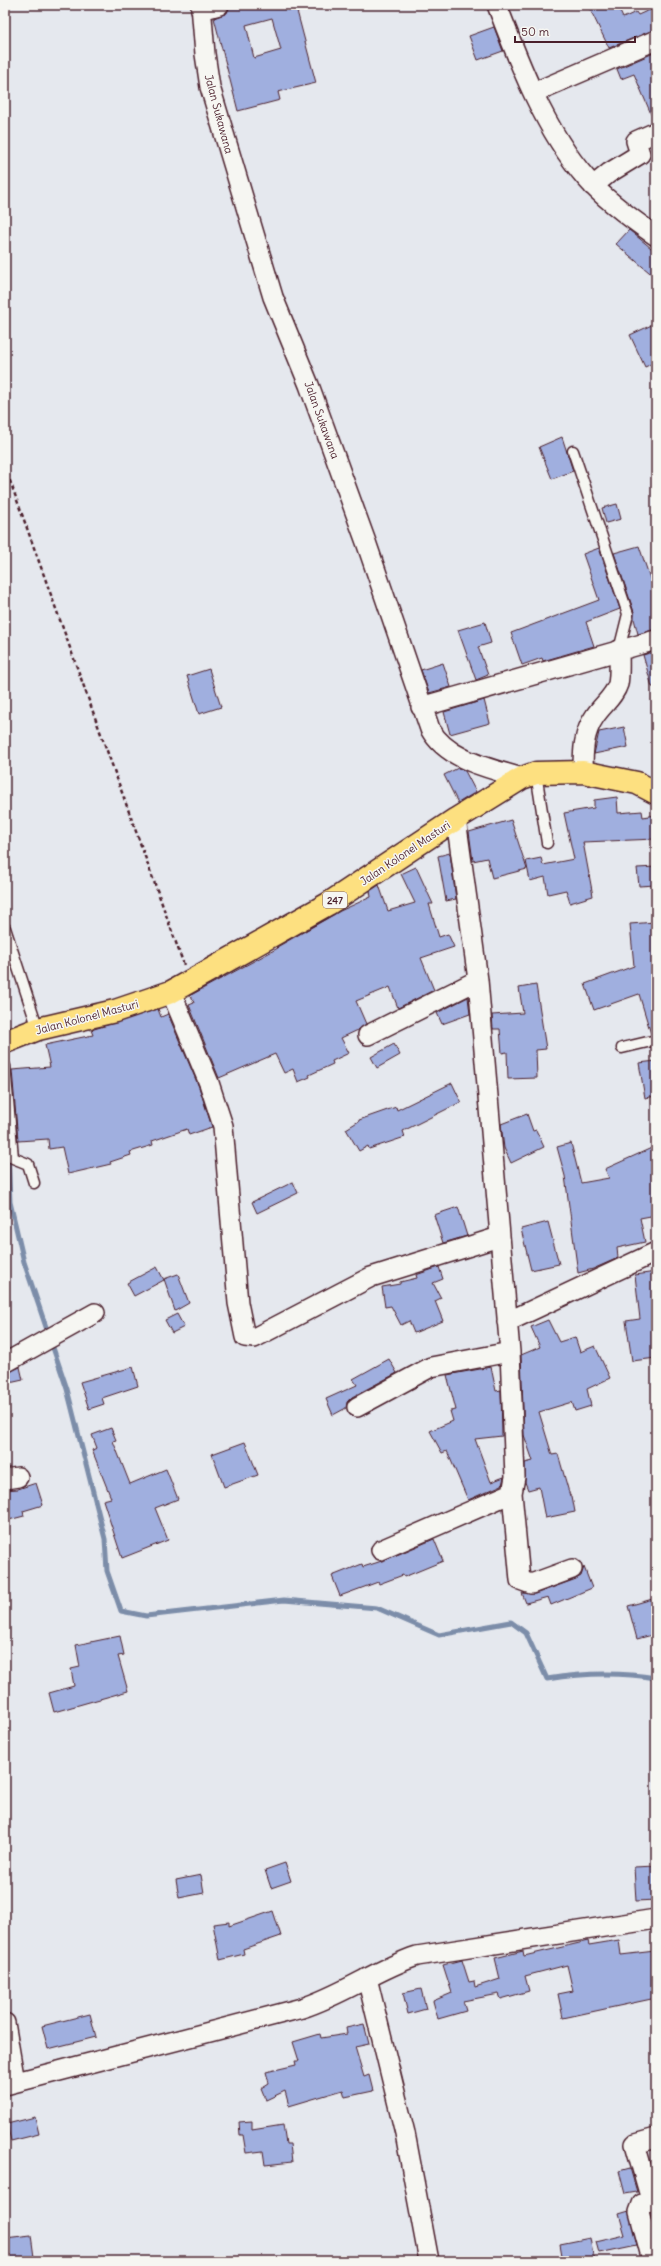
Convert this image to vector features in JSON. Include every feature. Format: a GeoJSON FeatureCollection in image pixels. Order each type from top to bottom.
{"type":"FeatureCollection","features":[{"type":"Feature","properties":{"kind":"main road"},"geometry":{"type":"LineString","coordinates":[[529,776],[583,772],[637,783],[656,793]]}},
{"type":"Feature","properties":{"kind":"main road","name":"Jalan Kolonel Masturi"},"geometry":{"type":"LineString","coordinates":[[5,1042],[38,1029],[116,1011],[171,992],[328,904],[456,819],[529,776]]}},
{"type":"Feature","properties":{"kind":"street"},"geometry":{"type":"LineString","coordinates":[[201,7],[219,5]]}},
{"type":"Feature","properties":{"kind":"street"},"geometry":{"type":"LineString","coordinates":[[498,5],[548,121],[572,161],[593,186],[656,236]]}},
{"type":"Feature","properties":{"kind":"street","name":"Jalan Sukawana"},"geometry":{"type":"LineString","coordinates":[[201,7],[207,71],[215,107],[271,290],[309,386],[366,542],[422,708],[434,736],[445,749],[476,763],[529,776]]}},
{"type":"Feature","properties":{"kind":"street"},"geometry":{"type":"LineString","coordinates":[[535,92],[656,40]]}},
{"type":"Feature","properties":{"kind":"street"},"geometry":{"type":"LineString","coordinates":[[593,186],[609,173],[640,154],[636,141],[656,132]]}},
{"type":"Feature","properties":{"kind":"street"},"geometry":{"type":"LineString","coordinates":[[422,708],[656,640]]}},
{"type":"Feature","properties":{"kind":"street"},"geometry":{"type":"LineString","coordinates":[[583,772],[584,744],[588,728],[595,716],[611,696],[618,683],[619,650]]}},
{"type":"Feature","properties":{"kind":"street"},"geometry":{"type":"LineString","coordinates":[[456,819],[478,980],[510,1352],[515,1456],[512,1493],[520,1580],[531,1584],[572,1569]]}},
{"type":"Feature","properties":{"kind":"street"},"geometry":{"type":"LineString","coordinates":[[368,1035],[478,980]]}},
{"type":"Feature","properties":{"kind":"street"},"geometry":{"type":"LineString","coordinates":[[171,992],[209,1083],[223,1126],[238,1303],[245,1337],[254,1338],[371,1277],[499,1237]]}},
{"type":"Feature","properties":{"kind":"street"},"geometry":{"type":"LineString","coordinates":[[507,1322],[656,1252]]}},
{"type":"Feature","properties":{"kind":"street"},"geometry":{"type":"LineString","coordinates":[[5,1363],[95,1313]]}},
{"type":"Feature","properties":{"kind":"street"},"geometry":{"type":"LineString","coordinates":[[357,1407],[431,1367],[510,1352]]}},
{"type":"Feature","properties":{"kind":"street"},"geometry":{"type":"LineString","coordinates":[[381,1550],[512,1493]]}},
{"type":"Feature","properties":{"kind":"street"},"geometry":{"type":"LineString","coordinates":[[5,2023],[10,2083],[302,2008],[333,1996],[404,1960],[427,1954],[656,1919]]}},
{"type":"Feature","properties":{"kind":"street"},"geometry":{"type":"LineString","coordinates":[[367,1978],[405,2133],[429,2261]]}},
{"type":"Feature","properties":{"kind":"street"},"geometry":{"type":"LineString","coordinates":[[652,2260],[639,2212],[642,2204],[653,2200],[635,2144],[656,2138]]}},
{"type":"Feature","properties":{"kind":"lane"},"geometry":{"type":"LineString","coordinates":[[573,451],[628,614],[619,650]]}},
{"type":"Feature","properties":{"kind":"lane"},"geometry":{"type":"LineString","coordinates":[[529,776],[547,843]]}},
{"type":"Feature","properties":{"kind":"lane"},"geometry":{"type":"LineString","coordinates":[[5,928],[38,1029]]}},
{"type":"Feature","properties":{"kind":"lane"},"geometry":{"type":"LineString","coordinates":[[622,1048],[656,1040]]}},
{"type":"Feature","properties":{"kind":"lane"},"geometry":{"type":"LineString","coordinates":[[5,1066],[13,1158],[28,1164],[34,1183]]}},
{"type":"Feature","properties":{"kind":"path"},"geometry":{"type":"LineString","coordinates":[[5,467],[190,982]]}},
{"type":"Feature","properties":{"kind":"building"},"geometry":{"type":"Polygon","coordinates":[[[230,5],[303,5],[304,9],[297,11],[316,83],[278,92],[280,100],[238,111],[214,18],[227,13],[230,5]],[[272,18],[246,25],[254,58],[281,50],[272,18]]]}},
{"type":"Feature","properties":{"kind":"building"},"geometry":{"type":"Polygon","coordinates":[[[588,5],[617,5],[623,18],[636,12],[638,15],[656,7],[656,29],[609,48],[588,5]]]}},
{"type":"Feature","properties":{"kind":"building"},"geometry":{"type":"Polygon","coordinates":[[[494,27],[503,51],[478,60],[469,36],[494,27]]]}},
{"type":"Feature","properties":{"kind":"building"},"geometry":{"type":"Polygon","coordinates":[[[656,52],[656,121],[654,121],[634,74],[621,79],[617,69],[656,52]]]}},
{"type":"Feature","properties":{"kind":"building"},"geometry":{"type":"Polygon","coordinates":[[[629,230],[656,252],[656,278],[616,244],[629,230]]]}},
{"type":"Feature","properties":{"kind":"building"},"geometry":{"type":"Polygon","coordinates":[[[656,323],[656,362],[645,367],[630,335],[656,323]]]}},
{"type":"Feature","properties":{"kind":"building"},"geometry":{"type":"Polygon","coordinates":[[[562,437],[573,471],[552,479],[539,447],[562,437]]]}},
{"type":"Feature","properties":{"kind":"building"},"geometry":{"type":"Polygon","coordinates":[[[617,504],[621,519],[606,523],[602,508],[617,504]]]}},
{"type":"Feature","properties":{"kind":"building"},"geometry":{"type":"Polygon","coordinates":[[[639,546],[656,596],[656,629],[638,634],[634,619],[634,612],[614,553],[639,546]]]}},
{"type":"Feature","properties":{"kind":"building"},"geometry":{"type":"Polygon","coordinates":[[[599,548],[620,609],[586,622],[594,646],[543,661],[542,658],[522,665],[511,633],[599,600],[583,554],[599,548]]]}},
{"type":"Feature","properties":{"kind":"building"},"geometry":{"type":"Polygon","coordinates":[[[485,622],[491,643],[478,647],[488,675],[476,680],[458,630],[485,622]]]}},
{"type":"Feature","properties":{"kind":"building"},"geometry":{"type":"Polygon","coordinates":[[[656,651],[656,687],[652,687],[643,655],[656,651]]]}},
{"type":"Feature","properties":{"kind":"building"},"geometry":{"type":"Polygon","coordinates":[[[443,663],[451,687],[429,693],[421,670],[443,663]]]}},
{"type":"Feature","properties":{"kind":"building"},"geometry":{"type":"Polygon","coordinates":[[[209,669],[221,707],[199,714],[187,676],[209,669]]]}},
{"type":"Feature","properties":{"kind":"building"},"geometry":{"type":"Polygon","coordinates":[[[484,700],[490,723],[450,734],[444,712],[484,700]]]}},
{"type":"Feature","properties":{"kind":"building"},"geometry":{"type":"Polygon","coordinates":[[[624,727],[628,747],[594,754],[599,732],[624,727]]]}},
{"type":"Feature","properties":{"kind":"building"},"geometry":{"type":"Polygon","coordinates":[[[458,768],[465,771],[476,792],[458,803],[444,775],[458,768]]]}},
{"type":"Feature","properties":{"kind":"building"},"geometry":{"type":"Polygon","coordinates":[[[617,797],[618,813],[642,811],[643,817],[656,815],[656,839],[583,842],[593,896],[570,903],[566,890],[548,894],[545,877],[530,881],[526,861],[541,858],[543,865],[574,859],[564,813],[594,808],[594,800],[617,797]]]}},
{"type":"Feature","properties":{"kind":"building"},"geometry":{"type":"Polygon","coordinates":[[[511,820],[527,869],[492,878],[487,858],[473,861],[469,832],[511,820]]]}},
{"type":"Feature","properties":{"kind":"building"},"geometry":{"type":"Polygon","coordinates":[[[450,853],[456,899],[446,901],[438,856],[450,853]]]}},
{"type":"Feature","properties":{"kind":"building"},"geometry":{"type":"Polygon","coordinates":[[[416,867],[433,904],[429,904],[439,937],[448,934],[454,947],[421,958],[434,990],[398,1008],[390,987],[356,1001],[366,1024],[358,1030],[341,1038],[349,1053],[332,1061],[333,1064],[298,1082],[293,1069],[284,1073],[275,1054],[219,1078],[189,1005],[194,1003],[191,995],[278,948],[277,947],[340,911],[371,897],[370,891],[379,885],[388,911],[415,903],[401,874],[416,867]]]}},
{"type":"Feature","properties":{"kind":"building"},"geometry":{"type":"Polygon","coordinates":[[[656,867],[656,885],[639,886],[637,868],[656,867]]]}},
{"type":"Feature","properties":{"kind":"building"},"geometry":{"type":"Polygon","coordinates":[[[655,922],[656,968],[653,968],[656,981],[656,1034],[651,1034],[639,994],[594,1010],[585,984],[634,966],[630,924],[655,922]]]}},
{"type":"Feature","properties":{"kind":"building"},"geometry":{"type":"Polygon","coordinates":[[[536,985],[546,1049],[536,1050],[537,1078],[508,1079],[507,1052],[502,1053],[500,1029],[493,1029],[492,1015],[523,1013],[519,988],[536,985]]]}},
{"type":"Feature","properties":{"kind":"building"},"geometry":{"type":"Polygon","coordinates":[[[468,997],[470,1014],[442,1024],[437,1013],[468,997]]]}},
{"type":"Feature","properties":{"kind":"building"},"geometry":{"type":"Polygon","coordinates":[[[158,1009],[161,1017],[168,1014],[199,1087],[212,1127],[189,1135],[187,1129],[152,1141],[153,1145],[130,1152],[131,1155],[110,1162],[111,1164],[68,1174],[62,1147],[49,1149],[48,1139],[18,1141],[12,1070],[50,1067],[45,1045],[93,1035],[91,1030],[158,1009]]]}},
{"type":"Feature","properties":{"kind":"building"},"geometry":{"type":"Polygon","coordinates":[[[394,1044],[400,1055],[377,1068],[371,1057],[394,1044]]]}},
{"type":"Feature","properties":{"kind":"building"},"geometry":{"type":"Polygon","coordinates":[[[656,1061],[656,1096],[645,1098],[639,1063],[656,1061]]]}},
{"type":"Feature","properties":{"kind":"building"},"geometry":{"type":"Polygon","coordinates":[[[452,1083],[461,1102],[403,1131],[405,1137],[369,1149],[368,1146],[359,1151],[346,1129],[359,1120],[396,1107],[397,1110],[452,1083]]]}},
{"type":"Feature","properties":{"kind":"building"},"geometry":{"type":"Polygon","coordinates":[[[527,1114],[533,1131],[536,1130],[544,1147],[511,1163],[504,1148],[501,1124],[527,1114]]]}},
{"type":"Feature","properties":{"kind":"building"},"geometry":{"type":"Polygon","coordinates":[[[571,1143],[581,1183],[609,1178],[605,1169],[656,1146],[656,1215],[640,1218],[645,1242],[617,1248],[618,1258],[593,1269],[578,1273],[565,1176],[557,1147],[571,1143]]]}},
{"type":"Feature","properties":{"kind":"building"},"geometry":{"type":"Polygon","coordinates":[[[293,1182],[298,1193],[257,1213],[252,1202],[293,1182]]]}},
{"type":"Feature","properties":{"kind":"building"},"geometry":{"type":"Polygon","coordinates":[[[458,1207],[467,1236],[443,1243],[434,1215],[458,1207]]]}},
{"type":"Feature","properties":{"kind":"building"},"geometry":{"type":"Polygon","coordinates":[[[548,1222],[559,1264],[531,1270],[521,1229],[548,1222]]]}},
{"type":"Feature","properties":{"kind":"building"},"geometry":{"type":"Polygon","coordinates":[[[157,1267],[164,1280],[134,1296],[127,1283],[157,1267]]]}},
{"type":"Feature","properties":{"kind":"building"},"geometry":{"type":"Polygon","coordinates":[[[439,1267],[443,1279],[433,1283],[441,1298],[435,1301],[443,1321],[414,1333],[409,1321],[401,1325],[391,1306],[385,1307],[382,1287],[400,1284],[400,1282],[417,1278],[416,1275],[439,1267]]]}},
{"type":"Feature","properties":{"kind":"building"},"geometry":{"type":"Polygon","coordinates":[[[656,1272],[656,1358],[632,1361],[626,1321],[640,1319],[635,1275],[656,1272]]]}},
{"type":"Feature","properties":{"kind":"building"},"geometry":{"type":"Polygon","coordinates":[[[178,1274],[189,1303],[175,1311],[164,1279],[178,1274]]]}},
{"type":"Feature","properties":{"kind":"building"},"geometry":{"type":"Polygon","coordinates":[[[177,1314],[184,1327],[172,1333],[165,1320],[177,1314]]]}},
{"type":"Feature","properties":{"kind":"building"},"geometry":{"type":"Polygon","coordinates":[[[548,1320],[559,1342],[575,1337],[580,1352],[595,1346],[610,1378],[587,1389],[591,1406],[575,1411],[572,1402],[539,1412],[552,1455],[558,1454],[570,1496],[572,1496],[575,1512],[545,1518],[539,1487],[528,1490],[525,1482],[525,1463],[533,1461],[524,1435],[521,1355],[540,1347],[531,1327],[548,1320]]]}},
{"type":"Feature","properties":{"kind":"building"},"geometry":{"type":"Polygon","coordinates":[[[389,1359],[397,1373],[352,1397],[347,1402],[346,1408],[333,1415],[326,1399],[357,1385],[353,1379],[389,1359]]]}},
{"type":"Feature","properties":{"kind":"building"},"geometry":{"type":"Polygon","coordinates":[[[20,1367],[23,1380],[5,1384],[5,1374],[20,1367]]]}},
{"type":"Feature","properties":{"kind":"building"},"geometry":{"type":"Polygon","coordinates":[[[133,1367],[138,1386],[102,1398],[104,1404],[89,1409],[80,1382],[133,1367]]]}},
{"type":"Feature","properties":{"kind":"building"},"geometry":{"type":"Polygon","coordinates":[[[491,1367],[496,1391],[501,1390],[502,1436],[475,1439],[491,1482],[504,1477],[502,1485],[468,1500],[447,1451],[442,1453],[430,1431],[453,1421],[450,1411],[456,1410],[447,1375],[491,1367]]]}},
{"type":"Feature","properties":{"kind":"building"},"geometry":{"type":"Polygon","coordinates":[[[111,1428],[116,1440],[113,1441],[130,1484],[166,1469],[178,1499],[155,1508],[168,1540],[122,1558],[103,1500],[111,1498],[92,1450],[97,1448],[92,1435],[111,1428]]]}},
{"type":"Feature","properties":{"kind":"building"},"geometry":{"type":"Polygon","coordinates":[[[245,1442],[258,1475],[224,1487],[212,1454],[245,1442]]]}},
{"type":"Feature","properties":{"kind":"building"},"geometry":{"type":"Polygon","coordinates":[[[36,1483],[43,1505],[23,1511],[24,1516],[5,1521],[5,1490],[18,1489],[36,1483]]]}},
{"type":"Feature","properties":{"kind":"building"},"geometry":{"type":"Polygon","coordinates":[[[434,1539],[443,1561],[404,1577],[403,1575],[379,1584],[378,1582],[340,1596],[332,1576],[362,1564],[363,1567],[385,1560],[434,1539]]]}},
{"type":"Feature","properties":{"kind":"building"},"geometry":{"type":"Polygon","coordinates":[[[584,1567],[592,1588],[551,1605],[548,1597],[526,1603],[522,1593],[535,1594],[576,1579],[581,1576],[584,1567]]]}},
{"type":"Feature","properties":{"kind":"building"},"geometry":{"type":"Polygon","coordinates":[[[656,1598],[656,1634],[637,1639],[628,1606],[656,1598]]]}},
{"type":"Feature","properties":{"kind":"building"},"geometry":{"type":"Polygon","coordinates":[[[120,1636],[124,1655],[118,1656],[128,1691],[54,1712],[49,1693],[74,1686],[71,1669],[80,1667],[76,1645],[120,1636]]]}},
{"type":"Feature","properties":{"kind":"building"},"geometry":{"type":"Polygon","coordinates":[[[285,1863],[291,1881],[271,1888],[265,1870],[285,1863]]]}},
{"type":"Feature","properties":{"kind":"building"},"geometry":{"type":"Polygon","coordinates":[[[656,1866],[656,1900],[636,1901],[634,1867],[656,1866]]]}},
{"type":"Feature","properties":{"kind":"building"},"geometry":{"type":"Polygon","coordinates":[[[201,1875],[204,1893],[179,1898],[176,1880],[201,1875]]]}},
{"type":"Feature","properties":{"kind":"building"},"geometry":{"type":"Polygon","coordinates":[[[273,1911],[281,1936],[243,1949],[244,1954],[220,1960],[213,1924],[229,1922],[229,1926],[273,1911]]]}},
{"type":"Feature","properties":{"kind":"building"},"geometry":{"type":"Polygon","coordinates":[[[619,1940],[621,1955],[655,1951],[656,1998],[563,2018],[558,1994],[573,1991],[567,1965],[525,1976],[529,1991],[501,1999],[499,1994],[463,2001],[466,2011],[438,2019],[433,2001],[452,1993],[443,1965],[462,1960],[469,1982],[474,1981],[475,1987],[500,1979],[495,1958],[523,1951],[524,1956],[588,1941],[589,1945],[619,1940]]]}},
{"type":"Feature","properties":{"kind":"building"},"geometry":{"type":"Polygon","coordinates":[[[421,1989],[426,2009],[408,2014],[403,1993],[421,1989]]]}},
{"type":"Feature","properties":{"kind":"building"},"geometry":{"type":"Polygon","coordinates":[[[90,2014],[96,2037],[48,2049],[42,2026],[90,2014]]]}},
{"type":"Feature","properties":{"kind":"building"},"geometry":{"type":"Polygon","coordinates":[[[364,2024],[369,2044],[355,2047],[364,2077],[369,2075],[373,2091],[345,2097],[343,2090],[289,2106],[285,2091],[266,2100],[261,2088],[269,2083],[266,2072],[296,2065],[295,2061],[299,2061],[293,2042],[320,2034],[321,2038],[347,2034],[346,2028],[364,2024]]]}},
{"type":"Feature","properties":{"kind":"building"},"geometry":{"type":"Polygon","coordinates":[[[35,2117],[39,2134],[11,2141],[7,2124],[35,2117]]]}},
{"type":"Feature","properties":{"kind":"building"},"geometry":{"type":"Polygon","coordinates":[[[252,2121],[252,2130],[283,2125],[286,2144],[290,2144],[292,2162],[265,2165],[263,2151],[246,2153],[243,2135],[240,2135],[239,2122],[252,2121]]]}},
{"type":"Feature","properties":{"kind":"building"},"geometry":{"type":"Polygon","coordinates":[[[630,2168],[637,2192],[625,2194],[619,2171],[630,2168]]]}},
{"type":"Feature","properties":{"kind":"building"},"geometry":{"type":"Polygon","coordinates":[[[629,2211],[637,2245],[599,2253],[596,2242],[625,2235],[619,2214],[629,2211]]]}},
{"type":"Feature","properties":{"kind":"building"},"geometry":{"type":"Polygon","coordinates":[[[31,2235],[34,2257],[23,2258],[24,2261],[5,2261],[5,2238],[31,2235]]]}},
{"type":"Feature","properties":{"kind":"building"},"geometry":{"type":"Polygon","coordinates":[[[590,2238],[594,2261],[563,2261],[560,2244],[590,2238]]]}},
{"type":"Feature","properties":{"kind":"waterway"},"geometry":{"type":"LineString","coordinates":[[5,1136],[8,1153],[10,1202],[24,1262],[67,1389],[105,1539],[107,1571],[121,1611],[146,1616],[284,1600],[377,1608],[439,1635],[511,1622],[526,1633],[547,1679],[574,1675],[602,1674],[656,1678]]}}]}
